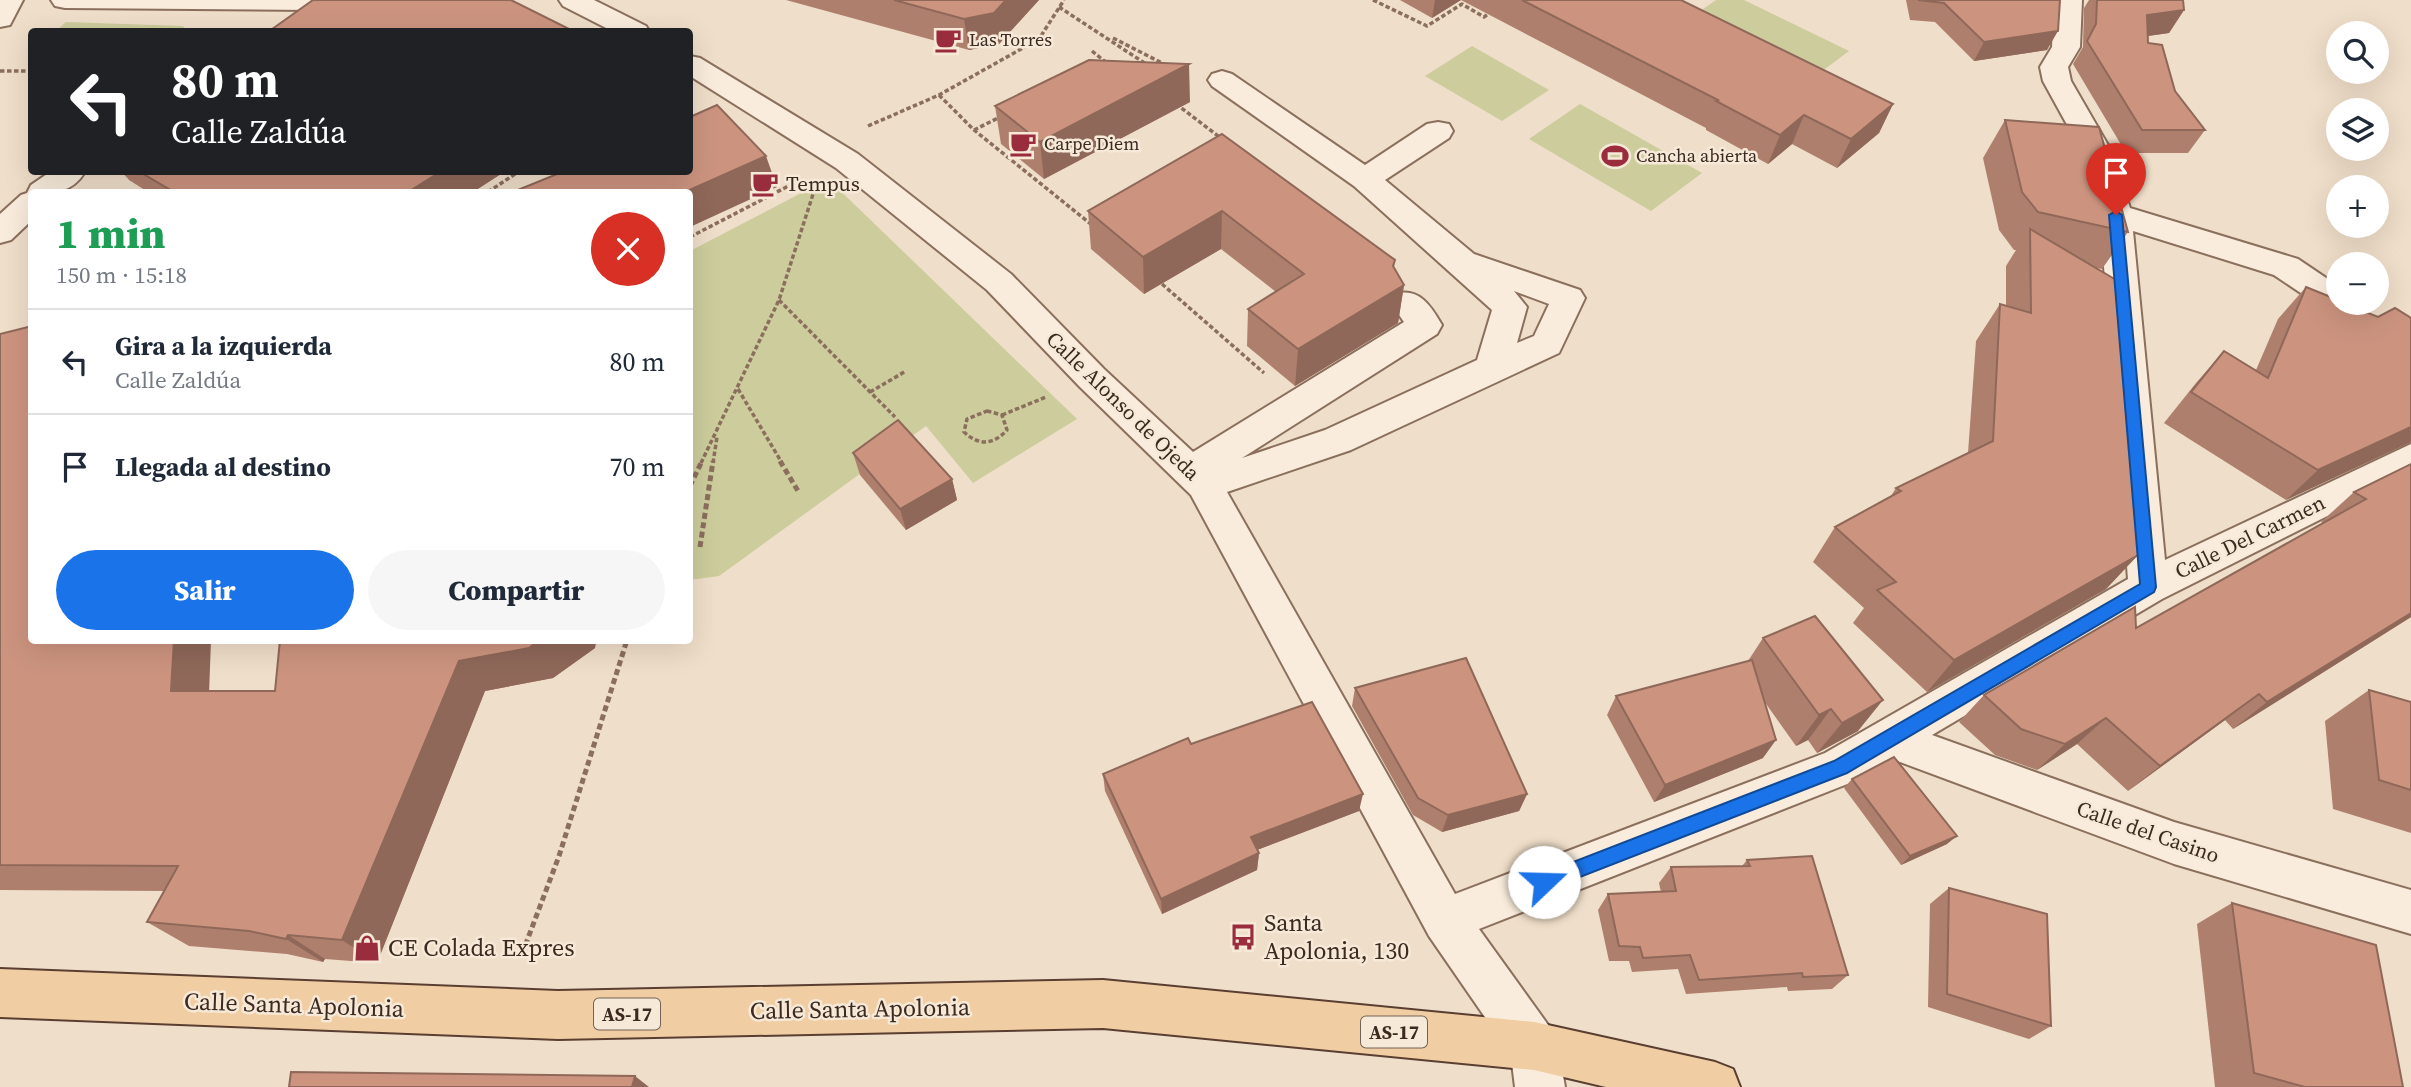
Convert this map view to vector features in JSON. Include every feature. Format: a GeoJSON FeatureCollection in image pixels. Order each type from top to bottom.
{"type":"FeatureCollection","features":[{"type":"Feature","properties":{"kind":"main road","name":"Calle Santa Apolonia"},"geometry":{"type":"LineString","coordinates":[[0,993],[558,1015],[1103,1004],[1537,1066],[1715,1087]]}},
{"type":"Feature","properties":{"kind":"street"},"geometry":{"type":"LineString","coordinates":[[0,19],[9,0]]}},
{"type":"Feature","properties":{"kind":"street"},"geometry":{"type":"LineString","coordinates":[[65,0],[314,1]]}},
{"type":"Feature","properties":{"kind":"street"},"geometry":{"type":"LineString","coordinates":[[573,0],[628,28]]}},
{"type":"Feature","properties":{"kind":"street"},"geometry":{"type":"LineString","coordinates":[[2068,0],[2066,47],[2054,67],[2057,81],[2097,152],[2116,215],[2148,587]]}},
{"type":"Feature","properties":{"kind":"street"},"geometry":{"type":"LineString","coordinates":[[281,24],[314,1]]}},
{"type":"Feature","properties":{"kind":"street","name":"Calle Alonso de Ojeda"},"geometry":{"type":"LineString","coordinates":[[693,66],[814,161],[847,161],[999,282],[1093,378],[1198,478],[1445,920],[1537,1066]]}},
{"type":"Feature","properties":{"kind":"street"},"geometry":{"type":"LineString","coordinates":[[1222,80],[1365,179],[1460,260],[1510,307],[1492,368]]}},
{"type":"Feature","properties":{"kind":"street"},"geometry":{"type":"LineString","coordinates":[[1365,179],[1438,131]]}},
{"type":"Feature","properties":{"kind":"street"},"geometry":{"type":"LineString","coordinates":[[46,189],[66,175]]}},
{"type":"Feature","properties":{"kind":"street"},"geometry":{"type":"LineString","coordinates":[[0,191],[28,193]]}},
{"type":"Feature","properties":{"kind":"street"},"geometry":{"type":"LineString","coordinates":[[0,232],[28,206]]}},
{"type":"Feature","properties":{"kind":"street"},"geometry":{"type":"LineString","coordinates":[[2116,215],[2286,267],[2326,294]]}},
{"type":"Feature","properties":{"kind":"street"},"geometry":{"type":"LineString","coordinates":[[1198,478],[1338,440],[1547,344],[1568,298],[1460,260]]}},
{"type":"Feature","properties":{"kind":"street"},"geometry":{"type":"LineString","coordinates":[[1198,478],[1425,325],[1407,302]]}},
{"type":"Feature","properties":{"kind":"street","name":"Calle Del Carmen"},"geometry":{"type":"LineString","coordinates":[[1445,920],[1840,767],[2148,587],[2411,458]]}},
{"type":"Feature","properties":{"kind":"street","name":"Calle del Casino"},"geometry":{"type":"LineString","coordinates":[[1889,739],[2174,843],[2411,912]]}},
{"type":"Feature","properties":{"kind":"path"},"geometry":{"type":"LineString","coordinates":[[693,235],[814,161],[1039,39],[1064,0]]}},
{"type":"Feature","properties":{"kind":"path"},"geometry":{"type":"LineString","coordinates":[[1373,0],[1427,26],[1462,4],[1484,17],[1500,6]]}},
{"type":"Feature","properties":{"kind":"path"},"geometry":{"type":"LineString","coordinates":[[1096,30],[1169,67]]}},
{"type":"Feature","properties":{"kind":"path"},"geometry":{"type":"LineString","coordinates":[[1092,51],[1108,64]]}},
{"type":"Feature","properties":{"kind":"path"},"geometry":{"type":"LineString","coordinates":[[1100,67],[1117,60]]}},
{"type":"Feature","properties":{"kind":"path"},"geometry":{"type":"LineString","coordinates":[[0,71],[28,71]]}},
{"type":"Feature","properties":{"kind":"path"},"geometry":{"type":"LineString","coordinates":[[939,95],[974,130],[1098,230]]}},
{"type":"Feature","properties":{"kind":"path"},"geometry":{"type":"LineString","coordinates":[[1171,101],[1225,142]]}},
{"type":"Feature","properties":{"kind":"path"},"geometry":{"type":"LineString","coordinates":[[974,130],[1009,112]]}},
{"type":"Feature","properties":{"kind":"path"},"geometry":{"type":"LineString","coordinates":[[492,189],[514,175]]}},
{"type":"Feature","properties":{"kind":"path"},"geometry":{"type":"LineString","coordinates":[[693,480],[718,433],[779,300],[816,185]]}},
{"type":"Feature","properties":{"kind":"path"},"geometry":{"type":"LineString","coordinates":[[1163,284],[1272,380]]}},
{"type":"Feature","properties":{"kind":"path"},"geometry":{"type":"LineString","coordinates":[[779,300],[895,417]]}},
{"type":"Feature","properties":{"kind":"path"},"geometry":{"type":"LineString","coordinates":[[870,392],[906,371]]}},
{"type":"Feature","properties":{"kind":"path"},"geometry":{"type":"LineString","coordinates":[[738,388],[797,491]]}},
{"type":"Feature","properties":{"kind":"path"},"geometry":{"type":"LineString","coordinates":[[987,411],[1002,415],[1007,429],[998,440],[984,444],[973,442],[964,432],[967,419],[987,411]]}},
{"type":"Feature","properties":{"kind":"path"},"geometry":{"type":"LineString","coordinates":[[700,547],[718,433]]}},
{"type":"Feature","properties":{"kind":"path"},"geometry":{"type":"LineString","coordinates":[[522,954],[559,856],[626,644]]}},
{"type":"Feature","properties":{"kind":"green space"},"geometry":{"type":"Polygon","coordinates":[[[1716,0],[1744,0],[1849,51],[1805,84],[1683,23],[1716,0]]]}},
{"type":"Feature","properties":{"kind":"green space"},"geometry":{"type":"Polygon","coordinates":[[[66,22],[184,28],[59,28],[66,22]]]}},
{"type":"Feature","properties":{"kind":"green space"},"geometry":{"type":"Polygon","coordinates":[[[1472,46],[1549,90],[1502,121],[1425,76],[1472,46]]]}},
{"type":"Feature","properties":{"kind":"green space","name":"Cancha abierta"},"geometry":{"type":"Polygon","coordinates":[[[1580,104],[1702,173],[1651,211],[1529,139],[1580,104]]]}},
{"type":"Feature","properties":{"kind":"green space"},"geometry":{"type":"Polygon","coordinates":[[[828,179],[1077,419],[973,483],[926,426],[719,576],[693,580],[693,249],[828,179]]]}},
{"type":"Feature","properties":{"kind":"building"},"geometry":{"type":"Polygon","coordinates":[[[313,0],[511,0],[567,28],[274,28],[313,0]]]}},
{"type":"Feature","properties":{"kind":"building"},"geometry":{"type":"Polygon","coordinates":[[[894,0],[1006,0],[994,13],[964,19],[894,0]]]}},
{"type":"Feature","properties":{"kind":"building"},"geometry":{"type":"Polygon","coordinates":[[[1522,0],[1681,0],[1893,104],[1851,139],[1804,115],[1780,135],[1716,101],[1718,100],[1522,0]]]}},
{"type":"Feature","properties":{"kind":"building"},"geometry":{"type":"Polygon","coordinates":[[[1918,0],[2060,0],[2058,31],[1984,42],[1944,3],[1918,0]]]}},
{"type":"Feature","properties":{"kind":"building"},"geometry":{"type":"Polygon","coordinates":[[[2097,0],[2183,0],[2184,10],[2147,15],[2148,43],[2162,45],[2175,91],[2205,130],[2142,130],[2087,41],[2096,24],[2097,0]]]}},
{"type":"Feature","properties":{"kind":"building"},"geometry":{"type":"Polygon","coordinates":[[[1089,60],[1189,64],[1040,142],[995,106],[1089,60]]]}},
{"type":"Feature","properties":{"kind":"building"},"geometry":{"type":"Polygon","coordinates":[[[717,105],[766,156],[692,189],[520,189],[555,175],[693,175],[693,116],[717,105]]]}},
{"type":"Feature","properties":{"kind":"building"},"geometry":{"type":"Polygon","coordinates":[[[2005,120],[2099,127],[2128,232],[2038,212],[2022,192],[2005,120]]]}},
{"type":"Feature","properties":{"kind":"building"},"geometry":{"type":"Polygon","coordinates":[[[1222,134],[1395,260],[1393,266],[1404,285],[1298,349],[1248,309],[1304,274],[1222,211],[1143,257],[1088,211],[1222,134]]]}},
{"type":"Feature","properties":{"kind":"building"},"geometry":{"type":"Polygon","coordinates":[[[145,175],[435,175],[413,189],[169,189],[145,175]]]}},
{"type":"Feature","properties":{"kind":"building"},"geometry":{"type":"Polygon","coordinates":[[[2030,229],[2128,287],[2138,555],[1954,660],[1877,590],[1896,582],[1835,527],[1901,491],[1896,488],[1993,441],[2000,304],[2031,313],[2030,229]]]}},
{"type":"Feature","properties":{"kind":"building"},"geometry":{"type":"Polygon","coordinates":[[[2306,287],[2326,295],[2326,315],[2378,317],[2389,315],[2389,311],[2395,308],[2411,318],[2411,427],[2318,470],[2191,392],[2224,351],[2268,378],[2306,287]]]}},
{"type":"Feature","properties":{"kind":"building"},"geometry":{"type":"Polygon","coordinates":[[[28,327],[28,644],[174,644],[171,691],[275,691],[280,644],[534,644],[529,648],[459,661],[342,940],[288,935],[286,939],[249,931],[147,922],[178,866],[0,865],[0,334],[28,327]]]}},
{"type":"Feature","properties":{"kind":"building"},"geometry":{"type":"Polygon","coordinates":[[[898,420],[952,479],[900,509],[853,453],[898,420]]]}},
{"type":"Feature","properties":{"kind":"building"},"geometry":{"type":"Polygon","coordinates":[[[2411,464],[2411,613],[2267,702],[2259,694],[2160,766],[2106,718],[2065,744],[2021,729],[1984,695],[2135,607],[2136,628],[2366,499],[2354,492],[2411,464]]]}},
{"type":"Feature","properties":{"kind":"building"},"geometry":{"type":"Polygon","coordinates":[[[1815,616],[1883,700],[1842,723],[1831,709],[1819,715],[1763,638],[1815,616]]]}},
{"type":"Feature","properties":{"kind":"building"},"geometry":{"type":"Polygon","coordinates":[[[1466,658],[1527,794],[1448,815],[1418,798],[1355,688],[1466,658]]]}},
{"type":"Feature","properties":{"kind":"building"},"geometry":{"type":"Polygon","coordinates":[[[1752,660],[1776,740],[1665,785],[1616,696],[1752,660]]]}},
{"type":"Feature","properties":{"kind":"building"},"geometry":{"type":"Polygon","coordinates":[[[2369,690],[2411,702],[2411,790],[2379,780],[2369,690]]]}},
{"type":"Feature","properties":{"kind":"building"},"geometry":{"type":"Polygon","coordinates":[[[1312,702],[1363,794],[1251,837],[1259,853],[1161,899],[1103,774],[1188,738],[1191,744],[1312,702]]]}},
{"type":"Feature","properties":{"kind":"building"},"geometry":{"type":"Polygon","coordinates":[[[1894,757],[1957,836],[1910,856],[1852,779],[1894,757]]]}},
{"type":"Feature","properties":{"kind":"building"},"geometry":{"type":"Polygon","coordinates":[[[1812,856],[1848,975],[1803,977],[1802,973],[1699,980],[1690,955],[1643,958],[1640,947],[1619,946],[1608,894],[1676,891],[1671,867],[1750,866],[1747,860],[1812,856]]]}},
{"type":"Feature","properties":{"kind":"building"},"geometry":{"type":"Polygon","coordinates":[[[1949,888],[2047,914],[2051,1026],[1947,994],[1949,888]]]}},
{"type":"Feature","properties":{"kind":"building"},"geometry":{"type":"Polygon","coordinates":[[[2232,903],[2376,945],[2403,1087],[2305,1087],[2254,1073],[2232,903]]]}},
{"type":"Feature","properties":{"kind":"building"},"geometry":{"type":"Polygon","coordinates":[[[291,1072],[635,1076],[632,1087],[289,1087],[291,1072]]]}},
{"type":"Feature","properties":{"kind":"place","name":"Las Torres"},"geometry":{"type":"Point","coordinates":[948,40]}},
{"type":"Feature","properties":{"kind":"place","name":"Carpe Diem"},"geometry":{"type":"Point","coordinates":[1023,144]}},
{"type":"Feature","properties":{"kind":"place","name":"Cancha abierta"},"geometry":{"type":"Point","coordinates":[1615,156]}},
{"type":"Feature","properties":{"kind":"place","name":"Tempus"},"geometry":{"type":"Point","coordinates":[765,184]}},
{"type":"Feature","properties":{"kind":"place","name":"Santa Apolonia, 130"},"geometry":{"type":"Point","coordinates":[1243,937]}},
{"type":"Feature","properties":{"kind":"place","name":"CE Colada Expres"},"geometry":{"type":"Point","coordinates":[367,948]}},
{"type":"Feature","properties":{"kind":"route"},"geometry":{"type":"LineString","coordinates":[[1544,882],[1840,767],[2148,587],[2116,215]]}}]}
